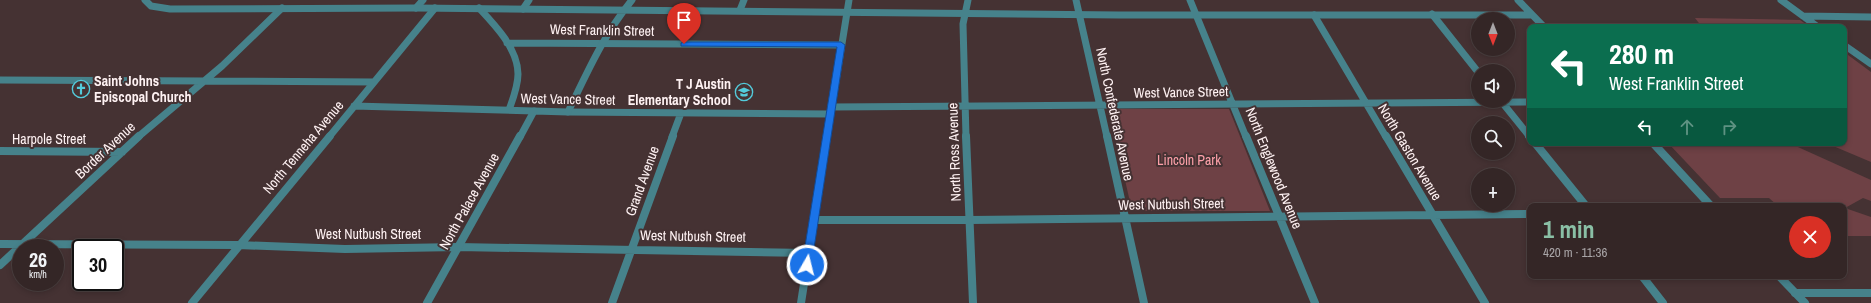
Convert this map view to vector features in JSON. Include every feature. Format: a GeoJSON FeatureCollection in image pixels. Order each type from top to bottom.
{"type":"FeatureCollection","features":[{"type":"Feature","properties":{"kind":"street"},"geometry":{"type":"LineString","coordinates":[[145,0],[150,6],[160,9],[479,8],[1080,14],[1532,15]]}},
{"type":"Feature","properties":{"kind":"street"},"geometry":{"type":"LineString","coordinates":[[239,8],[248,0]]}},
{"type":"Feature","properties":{"kind":"street"},"geometry":{"type":"LineString","coordinates":[[416,8],[423,0]]}},
{"type":"Feature","properties":{"kind":"street"},"geometry":{"type":"LineString","coordinates":[[523,9],[529,0]]}},
{"type":"Feature","properties":{"kind":"street"},"geometry":{"type":"LineString","coordinates":[[568,112],[602,43],[619,16],[632,0]]}},
{"type":"Feature","properties":{"kind":"street"},"geometry":{"type":"LineString","coordinates":[[740,10],[744,0]]}},
{"type":"Feature","properties":{"kind":"street"},"geometry":{"type":"LineString","coordinates":[[801,303],[849,0]]}},
{"type":"Feature","properties":{"kind":"street","name":"North Ross Avenue"},"geometry":{"type":"LineString","coordinates":[[968,0],[963,32],[973,303]]}},
{"type":"Feature","properties":{"kind":"street","name":"North Confederate Avenue"},"geometry":{"type":"LineString","coordinates":[[1076,0],[1144,303]]}},
{"type":"Feature","properties":{"kind":"street","name":"North Englewood Avenue"},"geometry":{"type":"LineString","coordinates":[[1190,0],[1315,303]]}},
{"type":"Feature","properties":{"kind":"street"},"geometry":{"type":"LineString","coordinates":[[1518,0],[1541,24]]}},
{"type":"Feature","properties":{"kind":"street"},"geometry":{"type":"LineString","coordinates":[[1781,0],[1814,24]]}},
{"type":"Feature","properties":{"kind":"street","name":"Border Avenue"},"geometry":{"type":"LineString","coordinates":[[28,239],[143,132],[205,81],[282,8]]}},
{"type":"Feature","properties":{"kind":"street","name":"North Tenneha Avenue"},"geometry":{"type":"LineString","coordinates":[[192,303],[238,245],[435,8]]}},
{"type":"Feature","properties":{"kind":"street"},"geometry":{"type":"LineString","coordinates":[[479,8],[489,18],[516,57],[518,67],[516,91],[509,110]]}},
{"type":"Feature","properties":{"kind":"street","name":"North Gaston Avenue"},"geometry":{"type":"LineString","coordinates":[[1314,14],[1365,103],[1485,303]]}},
{"type":"Feature","properties":{"kind":"street"},"geometry":{"type":"LineString","coordinates":[[1432,14],[1472,64]]}},
{"type":"Feature","properties":{"kind":"street"},"geometry":{"type":"LineString","coordinates":[[1803,16],[1871,16]]}},
{"type":"Feature","properties":{"kind":"street","name":"West Franklin Street"},"geometry":{"type":"LineString","coordinates":[[507,43],[841,45]]}},
{"type":"Feature","properties":{"kind":"street"},"geometry":{"type":"LineString","coordinates":[[1847,47],[1871,64]]}},
{"type":"Feature","properties":{"kind":"street"},"geometry":{"type":"LineString","coordinates":[[0,80],[374,82]]}},
{"type":"Feature","properties":{"kind":"street","name":"West Vance Street"},"geometry":{"type":"LineString","coordinates":[[354,106],[568,112],[681,113],[831,111],[966,106],[1471,101]]}},
{"type":"Feature","properties":{"kind":"street","name":"West Vance Street"},"geometry":{"type":"LineString","coordinates":[[1515,101],[1527,102]]}},
{"type":"Feature","properties":{"kind":"street"},"geometry":{"type":"LineString","coordinates":[[1507,108],[1527,133]]}},
{"type":"Feature","properties":{"kind":"street","name":"North Palace Avenue"},"geometry":{"type":"LineString","coordinates":[[427,303],[534,111]]}},
{"type":"Feature","properties":{"kind":"street","name":"Grand Avenue"},"geometry":{"type":"LineString","coordinates":[[612,303],[681,113]]}},
{"type":"Feature","properties":{"kind":"street"},"geometry":{"type":"LineString","coordinates":[[1537,146],[1584,203]]}},
{"type":"Feature","properties":{"kind":"street"},"geometry":{"type":"LineString","coordinates":[[1656,146],[1708,203]]}},
{"type":"Feature","properties":{"kind":"street","name":"Harpole Street"},"geometry":{"type":"LineString","coordinates":[[0,151],[122,152]]}},
{"type":"Feature","properties":{"kind":"street","name":"West Nutbush Street"},"geometry":{"type":"LineString","coordinates":[[813,220],[970,220],[1527,214]]}},
{"type":"Feature","properties":{"kind":"street","name":"West Nutbush Street"},"geometry":{"type":"LineString","coordinates":[[0,244],[12,244]]}},
{"type":"Feature","properties":{"kind":"street","name":"West Nutbush Street"},"geometry":{"type":"LineString","coordinates":[[64,244],[238,245],[345,249],[458,247],[632,249],[809,253]]}},
{"type":"Feature","properties":{"kind":"street","name":"Border Avenue"},"geometry":{"type":"LineString","coordinates":[[0,265],[12,254]]}},
{"type":"Feature","properties":{"kind":"street"},"geometry":{"type":"LineString","coordinates":[[1644,279],[1663,303]]}},
{"type":"Feature","properties":{"kind":"street"},"geometry":{"type":"LineString","coordinates":[[1782,279],[1805,303]]}},
{"type":"Feature","properties":{"kind":"street"},"geometry":{"type":"LineString","coordinates":[[1795,293],[1871,293]]}},
{"type":"Feature","properties":{"kind":"green space"},"geometry":{"type":"Polygon","coordinates":[[[1695,18],[1800,20],[1806,24],[1700,24],[1695,18]]]}},
{"type":"Feature","properties":{"kind":"green space"},"geometry":{"type":"Polygon","coordinates":[[[1847,54],[1871,72],[1871,162],[1833,146],[1847,146],[1847,54]]]}},
{"type":"Feature","properties":{"kind":"green space","name":"Lincoln Park"},"geometry":{"type":"Polygon","coordinates":[[[1109,109],[1229,109],[1270,211],[1132,211],[1109,109]]]}},
{"type":"Feature","properties":{"kind":"green space"},"geometry":{"type":"Polygon","coordinates":[[[1671,146],[1796,146],[1871,180],[1871,201],[1863,198],[1847,207],[1847,203],[1775,203],[1769,198],[1720,198],[1671,146]]]}},
{"type":"Feature","properties":{"kind":"green space"},"geometry":{"type":"Polygon","coordinates":[[[1847,209],[1871,217],[1871,236],[1847,236],[1847,209]]]}},
{"type":"Feature","properties":{"kind":"place","name":"Saint Johns Episcopal Church"},"geometry":{"type":"Point","coordinates":[81,89]}},
{"type":"Feature","properties":{"kind":"place","name":"T J Austin Elementary School"},"geometry":{"type":"Point","coordinates":[744,92]}},
{"type":"Feature","properties":{"kind":"route"},"geometry":{"type":"LineString","coordinates":[[684,44],[841,45],[807,265]]}}]}
